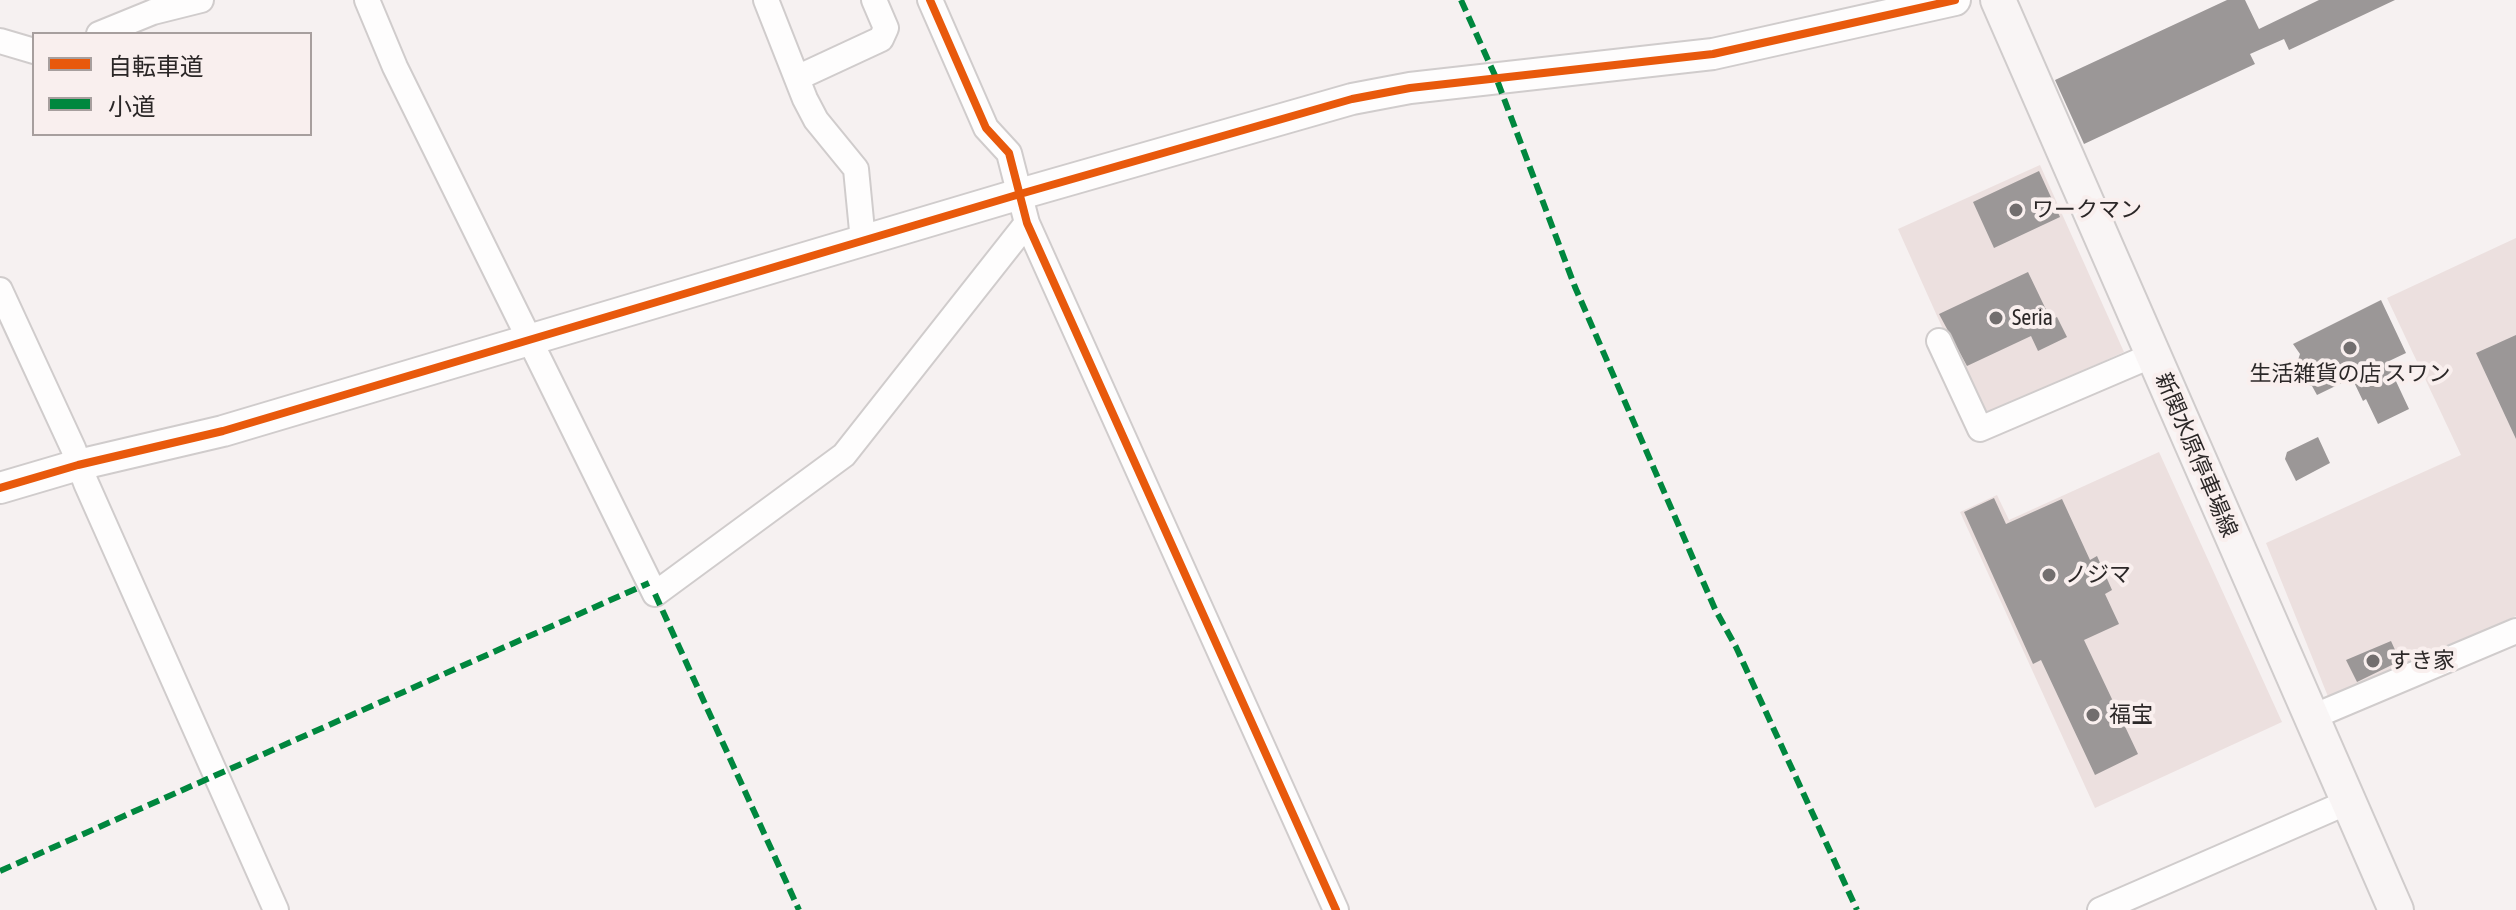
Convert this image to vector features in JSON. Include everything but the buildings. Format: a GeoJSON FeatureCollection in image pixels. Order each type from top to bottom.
{"type":"FeatureCollection","features":[{"type":"Feature","properties":{"kind":"main road","name":"新関水原停車場線"},"geometry":{"type":"LineString","coordinates":[[1998,0],[2396,910]]}},
{"type":"Feature","properties":{"kind":"street"},"geometry":{"type":"LineString","coordinates":[[104,32],[153,12],[201,0]]}},
{"type":"Feature","properties":{"kind":"street"},"geometry":{"type":"LineString","coordinates":[[367,0],[395,67],[655,594],[844,455],[1023,208]]}},
{"type":"Feature","properties":{"kind":"street"},"geometry":{"type":"LineString","coordinates":[[766,0],[816,120],[856,169],[863,241]]}},
{"type":"Feature","properties":{"kind":"street"},"geometry":{"type":"LineString","coordinates":[[797,78],[881,39],[886,28],[874,0]]}},
{"type":"Feature","properties":{"kind":"street"},"geometry":{"type":"LineString","coordinates":[[930,0],[986,128],[1009,153],[1023,208],[1336,910]]}},
{"type":"Feature","properties":{"kind":"street"},"geometry":{"type":"LineString","coordinates":[[0,488],[78,465],[223,431],[863,241],[1023,208],[1352,99],[1410,88],[1713,54],[1955,0]]}},
{"type":"Feature","properties":{"kind":"street"},"geometry":{"type":"LineString","coordinates":[[0,41],[32,50]]}},
{"type":"Feature","properties":{"kind":"street"},"geometry":{"type":"LineString","coordinates":[[0,290],[25,339],[276,910]]}},
{"type":"Feature","properties":{"kind":"street"},"geometry":{"type":"LineString","coordinates":[[1939,341],[1980,429],[2153,355]]}},
{"type":"Feature","properties":{"kind":"street"},"geometry":{"type":"LineString","coordinates":[[2310,718],[2516,631]]}},
{"type":"Feature","properties":{"kind":"street"},"geometry":{"type":"LineString","coordinates":[[2100,910],[2348,802]]}},
{"type":"Feature","properties":{"kind":"shaded area"},"geometry":{"type":"Polygon","coordinates":[[[2040,165],[2124,352],[1982,416],[1898,229],[2040,165]]]}},
{"type":"Feature","properties":{"kind":"shaded area"},"geometry":{"type":"Polygon","coordinates":[[[2516,238],[2516,616],[2329,699],[2266,543],[2461,455],[2387,298],[2516,238]]]}},
{"type":"Feature","properties":{"kind":"shaded area"},"geometry":{"type":"Polygon","coordinates":[[[2159,452],[2282,722],[2095,808],[1960,512],[1997,495],[2009,520],[2159,452]]]}},
{"type":"Feature","properties":{"kind":"marked path"},"geometry":{"type":"LineString","coordinates":[[1461,0],[1497,80],[1575,287],[1715,609],[1736,647],[1857,910]]}},
{"type":"Feature","properties":{"kind":"marked path"},"geometry":{"type":"LineString","coordinates":[[0,871],[649,583]]}},
{"type":"Feature","properties":{"kind":"marked path"},"geometry":{"type":"LineString","coordinates":[[655,594],[799,910]]}},
{"type":"Feature","properties":{"kind":"cycle path"},"geometry":{"type":"LineString","coordinates":[[930,0],[986,128],[1009,153],[1027,223],[1336,910]]}},
{"type":"Feature","properties":{"kind":"cycle path"},"geometry":{"type":"LineString","coordinates":[[0,488],[78,465],[223,431],[1020,194],[1352,99],[1410,88],[1713,54],[1955,0]]}},
{"type":"Feature","properties":{"kind":"place","name":"ワークマン"},"geometry":{"type":"Point","coordinates":[2016,210]}},
{"type":"Feature","properties":{"kind":"place","name":"Seria"},"geometry":{"type":"Point","coordinates":[1996,318]}},
{"type":"Feature","properties":{"kind":"place","name":"生活雑貨の店 スワン"},"geometry":{"type":"Point","coordinates":[2350,348]}},
{"type":"Feature","properties":{"kind":"place","name":"ノジマ"},"geometry":{"type":"Point","coordinates":[2049,575]}},
{"type":"Feature","properties":{"kind":"place","name":"すき家"},"geometry":{"type":"Point","coordinates":[2373,661]}},
{"type":"Feature","properties":{"kind":"place","name":"福宝"},"geometry":{"type":"Point","coordinates":[2093,715]}}]}
